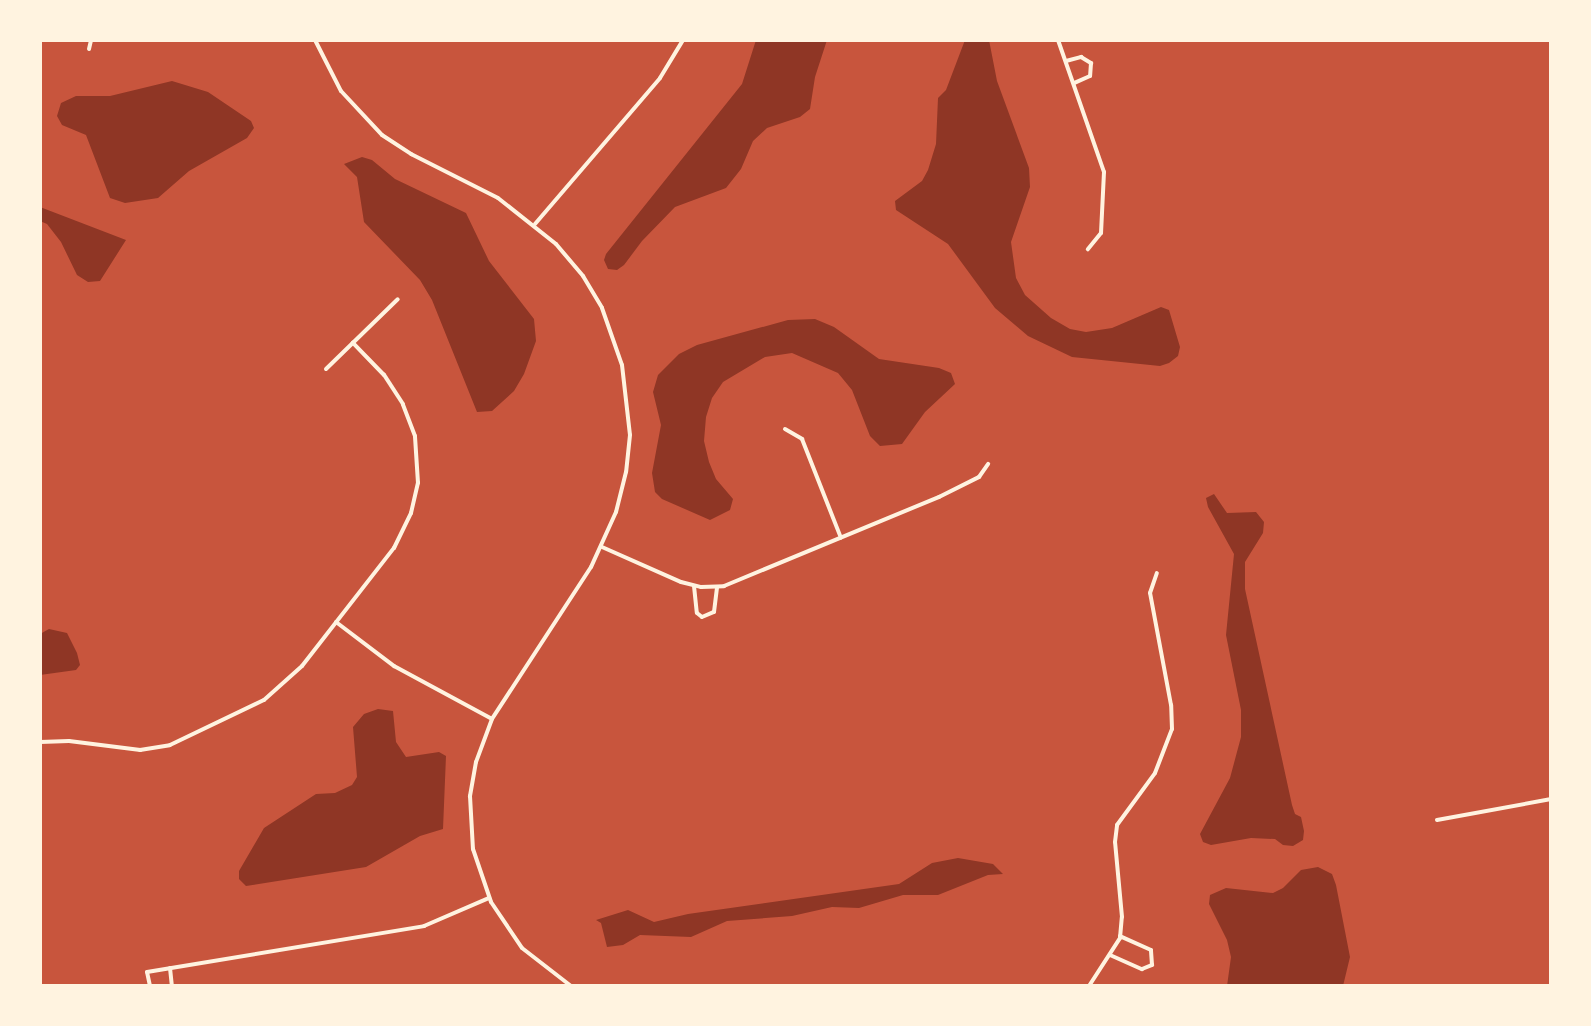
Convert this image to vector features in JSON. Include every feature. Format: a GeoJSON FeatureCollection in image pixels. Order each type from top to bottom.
{"type":"FeatureCollection","features":[{"type":"Feature","properties":{"kind":"street"},"geometry":{"type":"LineString","coordinates":[[89,49],[91,40]]}},
{"type":"Feature","properties":{"kind":"street"},"geometry":{"type":"LineString","coordinates":[[315,40],[341,91],[382,135],[411,154],[498,198],[535,224],[569,258],[593,292],[609,325],[622,365],[629,411],[629,453],[621,495],[602,547],[492,719],[476,762],[470,814],[477,866],[489,898],[522,948],[571,986]]}},
{"type":"Feature","properties":{"kind":"street"},"geometry":{"type":"LineString","coordinates":[[535,224],[660,78],[683,40]]}},
{"type":"Feature","properties":{"kind":"street"},"geometry":{"type":"LineString","coordinates":[[1058,40],[1104,172],[1101,233],[1088,249]]}},
{"type":"Feature","properties":{"kind":"street"},"geometry":{"type":"LineString","coordinates":[[1066,61],[1081,57],[1091,63],[1090,76],[1074,83]]}},
{"type":"Feature","properties":{"kind":"street"},"geometry":{"type":"LineString","coordinates":[[326,369],[398,299]]}},
{"type":"Feature","properties":{"kind":"street"},"geometry":{"type":"LineString","coordinates":[[40,742],[69,741],[140,750],[170,745],[264,700],[302,666],[399,539],[411,513],[418,483],[415,436],[403,404],[384,375],[353,343]]}},
{"type":"Feature","properties":{"kind":"street"},"geometry":{"type":"LineString","coordinates":[[785,429],[802,439],[841,538]]}},
{"type":"Feature","properties":{"kind":"street"},"geometry":{"type":"LineString","coordinates":[[602,547],[694,586],[717,587],[735,583],[979,477],[988,464]]}},
{"type":"Feature","properties":{"kind":"street"},"geometry":{"type":"LineString","coordinates":[[1089,986],[1120,936],[1122,917],[1115,842],[1117,825],[1155,773],[1172,729],[1171,705],[1150,593],[1157,573]]}},
{"type":"Feature","properties":{"kind":"street"},"geometry":{"type":"LineString","coordinates":[[694,586],[697,613],[702,617],[714,612],[717,587]]}},
{"type":"Feature","properties":{"kind":"street"},"geometry":{"type":"LineString","coordinates":[[336,622],[402,671],[492,719]]}},
{"type":"Feature","properties":{"kind":"street"},"geometry":{"type":"LineString","coordinates":[[1437,820],[1551,799]]}},
{"type":"Feature","properties":{"kind":"street"},"geometry":{"type":"LineString","coordinates":[[150,986],[147,972],[424,926],[489,898]]}},
{"type":"Feature","properties":{"kind":"street"},"geometry":{"type":"LineString","coordinates":[[1110,955],[1142,969],[1152,965],[1151,950],[1120,936]]}},
{"type":"Feature","properties":{"kind":"street"},"geometry":{"type":"LineString","coordinates":[[170,968],[172,986]]}},
{"type":"Feature","properties":{"kind":"shaded area"},"geometry":{"type":"Polygon","coordinates":[[[756,40],[827,40],[815,77],[810,109],[800,117],[767,128],[753,141],[741,169],[726,188],[675,207],[624,265],[617,270],[608,269],[604,260],[606,254],[742,84],[756,40]]]}},
{"type":"Feature","properties":{"kind":"shaded area"},"geometry":{"type":"Polygon","coordinates":[[[965,40],[989,40],[997,81],[1029,168],[1030,187],[1011,242],[1016,278],[1025,295],[1051,318],[1070,329],[1086,332],[1112,328],[1161,307],[1169,310],[1180,347],[1178,356],[1169,363],[1160,366],[1072,357],[1028,336],[995,308],[948,244],[896,210],[895,201],[922,181],[928,170],[936,144],[938,98],[946,90],[965,40]]]}},
{"type":"Feature","properties":{"kind":"shaded area"},"geometry":{"type":"Polygon","coordinates":[[[172,81],[208,92],[251,121],[254,128],[247,138],[189,171],[158,198],[125,203],[110,198],[86,135],[62,125],[57,116],[61,103],[76,96],[110,96],[172,81]]]}},
{"type":"Feature","properties":{"kind":"shaded area"},"geometry":{"type":"Polygon","coordinates":[[[362,157],[372,160],[395,179],[466,213],[489,261],[534,319],[536,341],[524,374],[514,391],[492,411],[477,412],[432,300],[420,280],[364,222],[357,177],[344,164],[362,157]]]}},
{"type":"Feature","properties":{"kind":"shaded area"},"geometry":{"type":"Polygon","coordinates":[[[40,207],[126,240],[100,281],[88,282],[77,275],[61,242],[47,224],[40,221],[40,207]]]}},
{"type":"Feature","properties":{"kind":"shaded area"},"geometry":{"type":"Polygon","coordinates":[[[815,319],[834,327],[879,359],[939,368],[951,373],[955,384],[925,412],[902,444],[880,446],[870,436],[852,390],[838,373],[792,353],[765,357],[723,382],[712,398],[706,417],[704,441],[709,462],[716,479],[733,499],[730,510],[710,520],[662,499],[655,492],[652,473],[661,425],[653,392],[658,375],[679,354],[697,345],[788,320],[815,319]]]}},
{"type":"Feature","properties":{"kind":"shaded area"},"geometry":{"type":"Polygon","coordinates":[[[1214,494],[1227,513],[1256,512],[1264,522],[1263,533],[1245,562],[1245,589],[1292,805],[1295,814],[1301,817],[1304,831],[1303,840],[1293,846],[1283,845],[1275,839],[1251,838],[1211,845],[1203,842],[1200,834],[1230,778],[1241,737],[1241,710],[1226,635],[1234,554],[1208,507],[1206,498],[1214,494]]]}},
{"type":"Feature","properties":{"kind":"shaded area"},"geometry":{"type":"Polygon","coordinates":[[[49,629],[67,633],[80,665],[76,670],[40,675],[40,634],[49,629]]]}},
{"type":"Feature","properties":{"kind":"shaded area"},"geometry":{"type":"Polygon","coordinates":[[[378,709],[393,711],[396,742],[406,757],[439,752],[446,756],[443,829],[420,836],[366,867],[246,886],[239,879],[239,871],[264,828],[316,794],[335,793],[352,785],[357,777],[353,727],[364,714],[378,709]]]}},
{"type":"Feature","properties":{"kind":"shaded area"},"geometry":{"type":"Polygon","coordinates":[[[958,858],[993,864],[1003,874],[988,875],[938,895],[903,895],[859,908],[832,907],[792,916],[727,921],[691,937],[640,935],[623,945],[607,947],[601,923],[596,920],[628,910],[654,922],[688,914],[899,884],[932,863],[958,858]]]}},
{"type":"Feature","properties":{"kind":"shaded area"},"geometry":{"type":"Polygon","coordinates":[[[1318,867],[1332,874],[1336,885],[1350,957],[1343,986],[1227,986],[1231,957],[1227,940],[1209,904],[1210,895],[1226,888],[1273,893],[1283,888],[1301,870],[1318,867]]]}}]}
